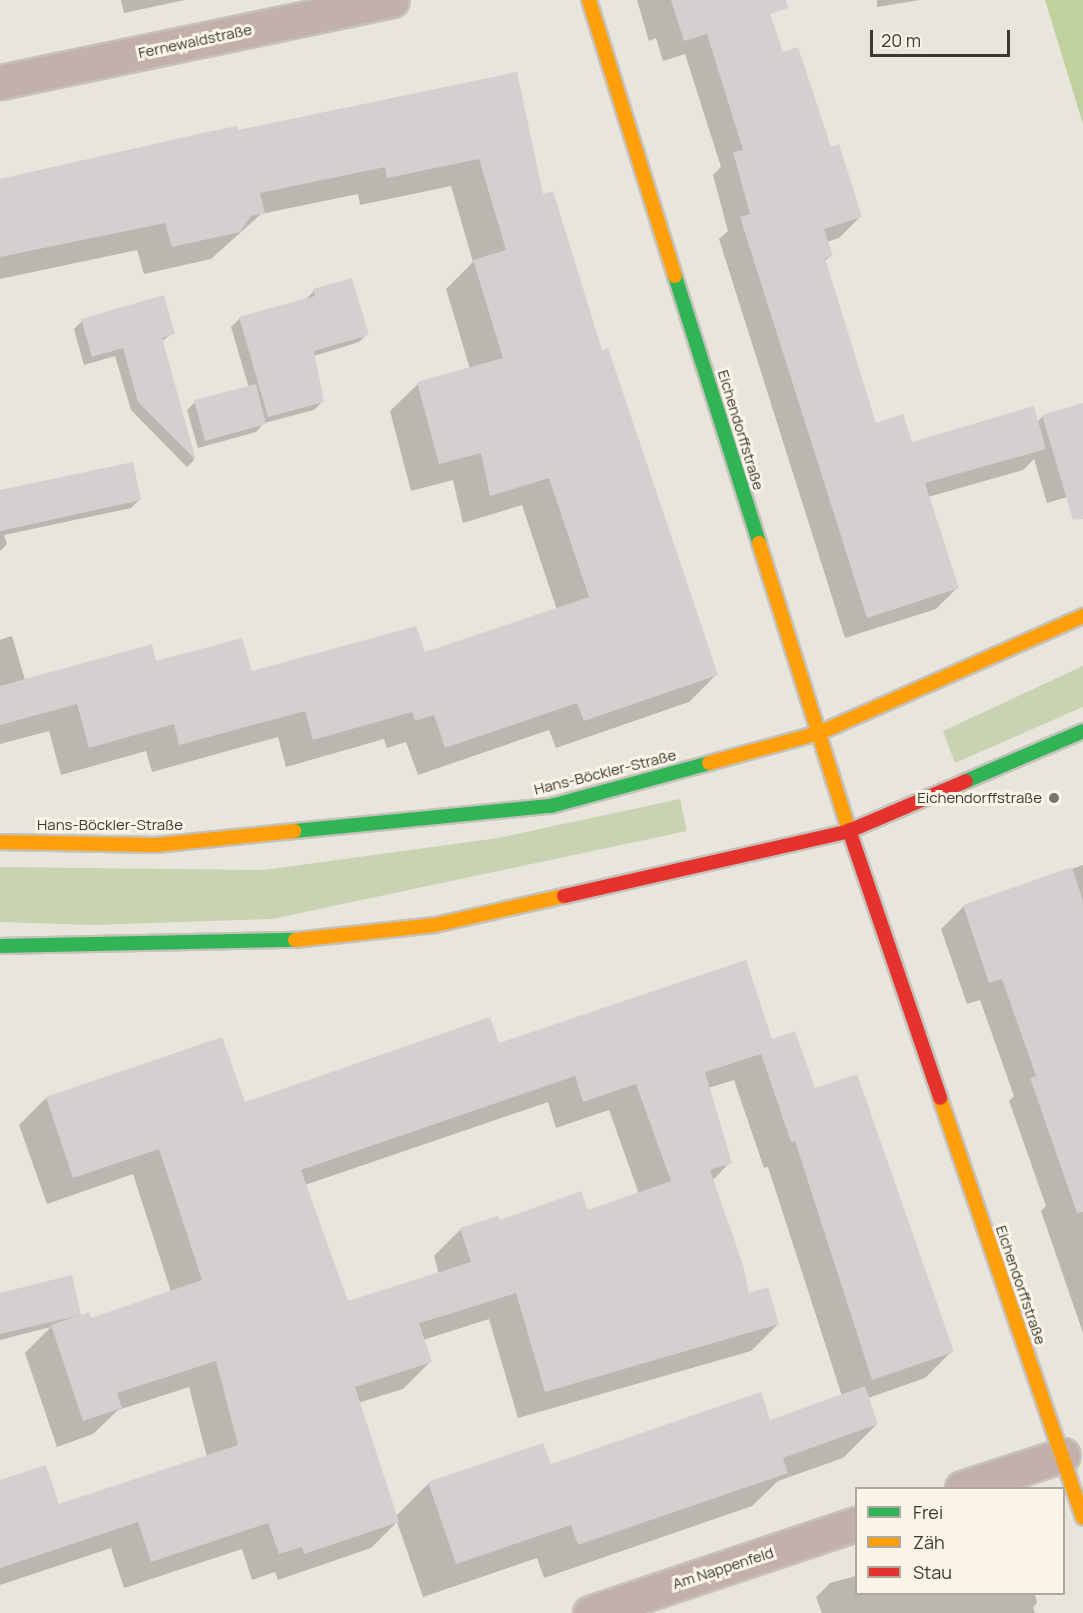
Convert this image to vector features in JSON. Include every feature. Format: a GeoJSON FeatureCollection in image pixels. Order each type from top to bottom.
{"type":"FeatureCollection","features":[{"type":"Feature","properties":{"kind":"main road","name":"Eichendorffstraße"},"geometry":{"type":"LineString","coordinates":[[589,0],[849,831],[1083,1517]]}},
{"type":"Feature","properties":{"kind":"main road","name":"Hans-Böckler-Straße"},"geometry":{"type":"LineString","coordinates":[[0,842],[156,845],[551,806],[819,733],[1083,616]]}},
{"type":"Feature","properties":{"kind":"main road"},"geometry":{"type":"LineString","coordinates":[[0,946],[262,945],[435,925],[849,831],[1083,731]]}},
{"type":"Feature","properties":{"kind":"street","name":"Fernewaldstraße"},"geometry":{"type":"LineString","coordinates":[[0,82],[391,0]]}},
{"type":"Feature","properties":{"kind":"street"},"geometry":{"type":"LineString","coordinates":[[965,1487],[1063,1455]]}},
{"type":"Feature","properties":{"kind":"street","name":"Am Nappenfeld"},"geometry":{"type":"LineString","coordinates":[[590,1613],[855,1524]]}},
{"type":"Feature","properties":{"kind":"green space"},"geometry":{"type":"Polygon","coordinates":[[[1045,0],[1083,0],[1083,124],[1045,0]]]}},
{"type":"Feature","properties":{"kind":"green space"},"geometry":{"type":"Polygon","coordinates":[[[1083,666],[1083,707],[955,763],[943,731],[1083,666]]]}},
{"type":"Feature","properties":{"kind":"green space"},"geometry":{"type":"Polygon","coordinates":[[[680,799],[687,831],[272,919],[93,925],[0,922],[0,867],[264,870],[498,838],[680,799]]]}},
{"type":"Feature","properties":{"kind":"building"},"geometry":{"type":"Polygon","coordinates":[[[671,0],[786,0],[788,8],[770,14],[783,52],[798,47],[831,147],[839,144],[862,217],[824,229],[833,256],[825,258],[876,423],[903,414],[912,442],[1034,406],[1046,449],[925,483],[959,588],[867,618],[740,217],[750,214],[733,152],[743,150],[707,34],[684,41],[671,0]]]}},
{"type":"Feature","properties":{"kind":"building"},"geometry":{"type":"Polygon","coordinates":[[[517,72],[543,194],[553,191],[602,350],[608,348],[718,675],[584,721],[577,703],[445,748],[434,715],[415,721],[412,712],[313,740],[305,711],[179,745],[174,724],[89,748],[77,704],[0,725],[0,686],[152,644],[156,661],[242,638],[252,671],[416,626],[425,652],[589,597],[549,478],[490,496],[481,453],[439,464],[417,382],[503,358],[473,260],[506,250],[479,159],[387,178],[385,167],[260,193],[265,213],[251,216],[240,232],[172,247],[165,223],[0,257],[0,179],[207,132],[237,126],[238,130],[517,72]]]}},
{"type":"Feature","properties":{"kind":"building"},"geometry":{"type":"Polygon","coordinates":[[[352,278],[369,335],[314,351],[324,402],[268,417],[239,317],[315,296],[313,289],[352,278]]]}},
{"type":"Feature","properties":{"kind":"building"},"geometry":{"type":"Polygon","coordinates":[[[164,295],[175,334],[162,338],[196,460],[138,402],[123,348],[92,357],[81,319],[164,295]]]}},
{"type":"Feature","properties":{"kind":"building"},"geometry":{"type":"Polygon","coordinates":[[[256,384],[266,424],[205,441],[194,400],[256,384]]]}},
{"type":"Feature","properties":{"kind":"building"},"geometry":{"type":"Polygon","coordinates":[[[1083,403],[1083,519],[1073,520],[1042,415],[1083,403]]]}},
{"type":"Feature","properties":{"kind":"building"},"geometry":{"type":"Polygon","coordinates":[[[133,462],[141,500],[0,531],[0,490],[133,462]]]}},
{"type":"Feature","properties":{"kind":"building"},"geometry":{"type":"Polygon","coordinates":[[[1072,867],[1083,901],[1083,1212],[1077,1213],[1030,1078],[1036,1076],[1002,979],[989,983],[963,905],[1072,867]]]}},
{"type":"Feature","properties":{"kind":"building"},"geometry":{"type":"Polygon","coordinates":[[[746,960],[772,1039],[795,1031],[815,1088],[857,1074],[954,1352],[872,1380],[795,1141],[791,1142],[761,1054],[705,1072],[732,1163],[710,1170],[743,1265],[749,1293],[768,1287],[779,1324],[545,1392],[516,1293],[419,1323],[432,1362],[355,1387],[399,1522],[304,1554],[302,1547],[279,1554],[268,1523],[151,1562],[138,1522],[0,1568],[0,1480],[46,1465],[59,1504],[238,1445],[216,1361],[117,1393],[122,1408],[83,1421],[51,1325],[89,1312],[91,1318],[202,1280],[159,1149],[73,1178],[46,1097],[222,1037],[245,1102],[490,1017],[499,1043],[746,960]],[[575,1076],[301,1170],[348,1301],[471,1262],[460,1228],[498,1216],[500,1220],[581,1191],[588,1210],[671,1181],[636,1084],[583,1102],[575,1076]]]}},
{"type":"Feature","properties":{"kind":"building"},"geometry":{"type":"Polygon","coordinates":[[[72,1275],[81,1315],[0,1334],[0,1293],[72,1275]]]}},
{"type":"Feature","properties":{"kind":"building"},"geometry":{"type":"Polygon","coordinates":[[[865,1386],[878,1424],[783,1458],[788,1473],[578,1545],[571,1525],[456,1564],[428,1482],[543,1443],[551,1464],[761,1392],[770,1420],[865,1386]]]}},
{"type":"Feature","properties":{"kind":"traffic: fast"},"geometry":{"type":"LineString","coordinates":[[675,276],[759,543]]}},
{"type":"Feature","properties":{"kind":"traffic: fast"},"geometry":{"type":"LineString","coordinates":[[966,781],[1083,731]]}},
{"type":"Feature","properties":{"kind":"traffic: fast"},"geometry":{"type":"LineString","coordinates":[[294,831],[551,806],[709,763]]}},
{"type":"Feature","properties":{"kind":"traffic: fast"},"geometry":{"type":"LineString","coordinates":[[0,946],[295,940]]}},
{"type":"Feature","properties":{"kind":"traffic: slow"},"geometry":{"type":"LineString","coordinates":[[589,0],[675,276]]}},
{"type":"Feature","properties":{"kind":"traffic: slow"},"geometry":{"type":"LineString","coordinates":[[759,543],[849,830]]}},
{"type":"Feature","properties":{"kind":"traffic: slow"},"geometry":{"type":"LineString","coordinates":[[709,763],[819,733],[1083,616]]}},
{"type":"Feature","properties":{"kind":"traffic: slow"},"geometry":{"type":"LineString","coordinates":[[0,842],[156,845],[294,831]]}},
{"type":"Feature","properties":{"kind":"traffic: slow"},"geometry":{"type":"LineString","coordinates":[[295,940],[435,925],[564,896]]}},
{"type":"Feature","properties":{"kind":"traffic: slow"},"geometry":{"type":"LineString","coordinates":[[940,1098],[1083,1517]]}},
{"type":"Feature","properties":{"kind":"traffic: jam"},"geometry":{"type":"LineString","coordinates":[[564,896],[849,831],[966,781]]}},
{"type":"Feature","properties":{"kind":"traffic: jam"},"geometry":{"type":"LineString","coordinates":[[849,830],[940,1098]]}},
{"type":"Feature","properties":{"kind":"place","name":"Eichendorffstraße"},"geometry":{"type":"Point","coordinates":[1054,798]}}]}
